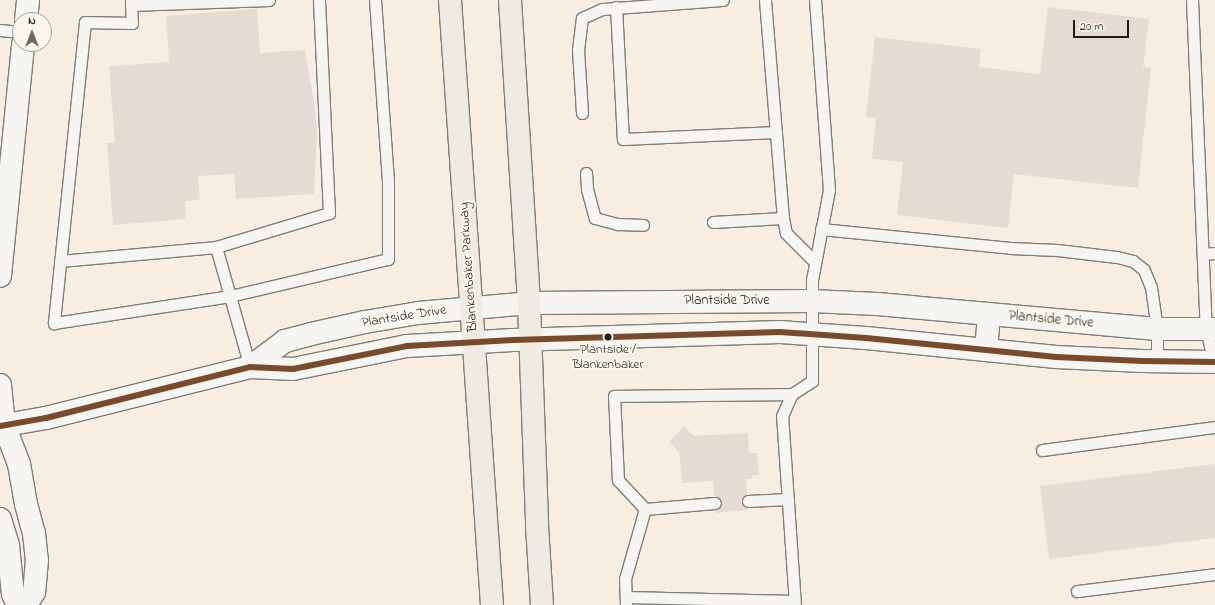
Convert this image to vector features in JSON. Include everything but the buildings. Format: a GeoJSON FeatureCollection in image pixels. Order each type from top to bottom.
{"type":"FeatureCollection","features":[{"type":"Feature","properties":{"kind":"main road","name":"Blankenbaker Parkway"},"geometry":{"type":"LineString","coordinates":[[450,0],[492,605]]}},
{"type":"Feature","properties":{"kind":"main road"},"geometry":{"type":"LineString","coordinates":[[510,0],[529,303],[537,526],[542,605]]}},
{"type":"Feature","properties":{"kind":"street"},"geometry":{"type":"LineString","coordinates":[[27,12],[28,0]]}},
{"type":"Feature","properties":{"kind":"street"},"geometry":{"type":"LineString","coordinates":[[0,276],[23,52]]}},
{"type":"Feature","properties":{"kind":"street","name":"Plantside Drive"},"geometry":{"type":"LineString","coordinates":[[250,367],[285,341],[311,334],[380,319],[472,307],[529,303],[812,301],[877,304],[1157,329],[1210,329]]}},
{"type":"Feature","properties":{"kind":"street"},"geometry":{"type":"LineString","coordinates":[[986,350],[989,314]]}},
{"type":"Feature","properties":{"kind":"street","name":"Plantside Drive"},"geometry":{"type":"LineString","coordinates":[[1,430],[250,367],[293,369],[407,346],[530,340],[780,332],[1056,357],[1215,364]]}},
{"type":"Feature","properties":{"kind":"street"},"geometry":{"type":"LineString","coordinates":[[0,385],[1,430],[19,464],[26,504],[34,533],[37,560],[34,592],[26,605]]}},
{"type":"Feature","properties":{"kind":"street"},"geometry":{"type":"LineString","coordinates":[[0,519],[8,546],[13,594],[18,605]]}},
{"type":"Feature","properties":{"kind":"lane"},"geometry":{"type":"LineString","coordinates":[[269,0],[131,2],[132,23],[85,22],[54,323],[230,296],[388,259],[388,181],[375,0]]}},
{"type":"Feature","properties":{"kind":"lane"},"geometry":{"type":"LineString","coordinates":[[60,261],[216,247],[329,213],[319,0]]}},
{"type":"Feature","properties":{"kind":"lane"},"geometry":{"type":"LineString","coordinates":[[582,113],[578,50],[582,18],[602,9],[616,7],[723,0]]}},
{"type":"Feature","properties":{"kind":"lane"},"geometry":{"type":"LineString","coordinates":[[766,0],[783,218],[786,233],[815,262]]}},
{"type":"Feature","properties":{"kind":"lane"},"geometry":{"type":"LineString","coordinates":[[715,503],[646,508],[618,480],[614,396],[792,394],[812,381],[812,280],[828,190],[815,0]]}},
{"type":"Feature","properties":{"kind":"lane"},"geometry":{"type":"LineString","coordinates":[[1192,0],[1203,254],[1215,364]]}},
{"type":"Feature","properties":{"kind":"lane"},"geometry":{"type":"LineString","coordinates":[[616,7],[623,139],[776,132]]}},
{"type":"Feature","properties":{"kind":"lane"},"geometry":{"type":"LineString","coordinates":[[0,30],[12,31]]}},
{"type":"Feature","properties":{"kind":"lane"},"geometry":{"type":"LineString","coordinates":[[586,173],[587,189],[595,218],[618,224],[643,225]]}},
{"type":"Feature","properties":{"kind":"lane"},"geometry":{"type":"LineString","coordinates":[[713,222],[783,218]]}},
{"type":"Feature","properties":{"kind":"lane"},"geometry":{"type":"LineString","coordinates":[[821,229],[1010,248],[1117,256],[1133,261],[1144,270],[1151,287],[1157,329],[1157,362]]}},
{"type":"Feature","properties":{"kind":"lane"},"geometry":{"type":"LineString","coordinates":[[216,247],[250,367]]}},
{"type":"Feature","properties":{"kind":"lane"},"geometry":{"type":"LineString","coordinates":[[1203,254],[1215,253]]}},
{"type":"Feature","properties":{"kind":"lane"},"geometry":{"type":"LineString","coordinates":[[646,508],[625,580],[626,601],[795,603],[782,416],[792,394]]}},
{"type":"Feature","properties":{"kind":"lane"},"geometry":{"type":"LineString","coordinates":[[1042,450],[1215,427]]}},
{"type":"Feature","properties":{"kind":"lane"},"geometry":{"type":"LineString","coordinates":[[748,501],[788,499]]}},
{"type":"Feature","properties":{"kind":"lane"},"geometry":{"type":"LineString","coordinates":[[1077,591],[1215,574]]}},
{"type":"Feature","properties":{"kind":"shaded area"},"geometry":{"type":"Polygon","coordinates":[[[0,0],[1215,0],[1215,605],[0,605],[0,0]]]}},
{"type":"Feature","properties":{"kind":"transit line"},"geometry":{"type":"LineString","coordinates":[[0,426],[46,418],[250,367],[293,369],[407,346],[513,340],[780,332],[866,338],[1056,357],[1142,361],[1215,362]]}},
{"type":"Feature","properties":{"kind":"place","name":"Plantside / Blankenbaker"},"geometry":{"type":"Point","coordinates":[608,337]}}]}
